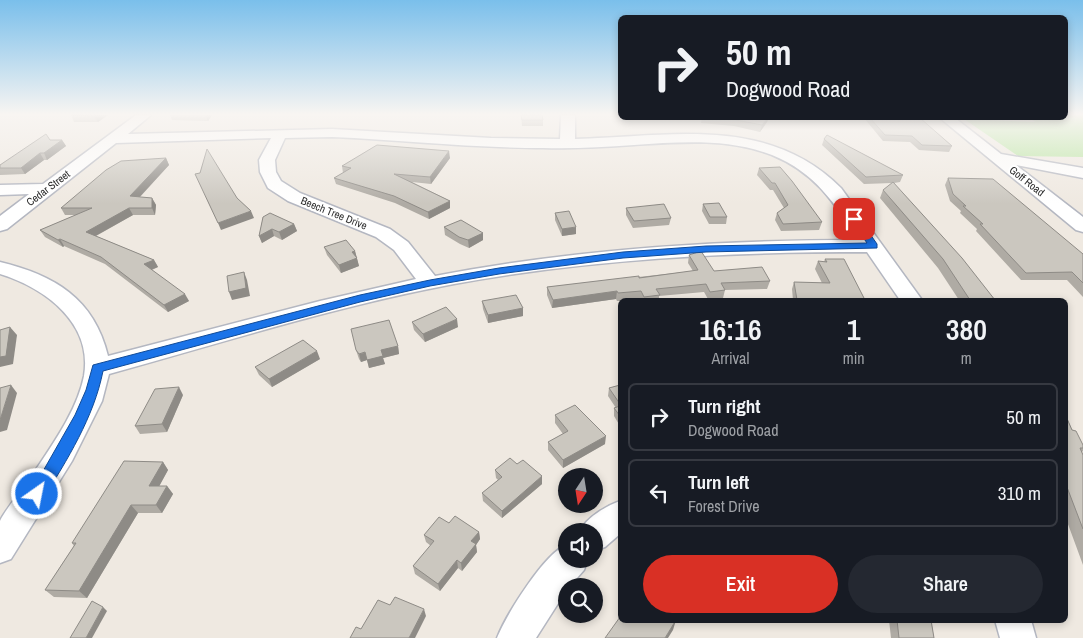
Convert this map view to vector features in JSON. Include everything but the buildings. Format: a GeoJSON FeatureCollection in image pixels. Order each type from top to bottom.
{"type":"FeatureCollection","features":[{"type":"Feature","properties":{"kind":"street","name":"Cedar Street"},"geometry":{"type":"LineString","coordinates":[[0,225],[104,145]]}},
{"type":"Feature","properties":{"kind":"street","name":"Beech Tree Drive"},"geometry":{"type":"LineString","coordinates":[[275,145],[267,160],[268,172],[274,184],[294,197],[369,226],[393,240],[405,250],[430,283]]}},
{"type":"Feature","properties":{"kind":"street"},"geometry":{"type":"LineString","coordinates":[[751,145],[761,147],[804,165],[826,181],[874,246],[909,298]]}},
{"type":"Feature","properties":{"kind":"street","name":"Goff Road"},"geometry":{"type":"LineString","coordinates":[[981,145],[1083,226]]}},
{"type":"Feature","properties":{"kind":"street"},"geometry":{"type":"LineString","coordinates":[[998,158],[1083,173]]}},
{"type":"Feature","properties":{"kind":"street"},"geometry":{"type":"LineString","coordinates":[[0,190],[47,189]]}},
{"type":"Feature","properties":{"kind":"street"},"geometry":{"type":"LineString","coordinates":[[97,368],[338,304],[430,283],[548,264],[665,252],[761,246],[874,246]]}},
{"type":"Feature","properties":{"kind":"street"},"geometry":{"type":"LineString","coordinates":[[0,268],[39,281],[55,291],[70,304],[85,325],[94,343],[97,368],[95,384],[88,402],[66,447],[44,484],[0,548]]}},
{"type":"Feature","properties":{"kind":"street"},"geometry":{"type":"LineString","coordinates":[[603,529],[618,517]]}},
{"type":"Feature","properties":{"kind":"street"},"geometry":{"type":"LineString","coordinates":[[515,638],[548,587],[564,568]]}},
{"type":"Feature","properties":{"kind":"street"},"geometry":{"type":"LineString","coordinates":[[1014,623],[1018,638]]}},
{"type":"Feature","properties":{"kind":"green space"},"geometry":{"type":"Polygon","coordinates":[[[1002,145],[1083,145],[1083,157],[1018,156],[1002,145]]]}},
{"type":"Feature","properties":{"kind":"route"},"geometry":{"type":"LineString","coordinates":[[37,494],[66,447],[82,416],[95,384],[97,368],[400,289],[499,271],[623,255],[706,249],[761,246],[874,246],[854,219]]}}]}
